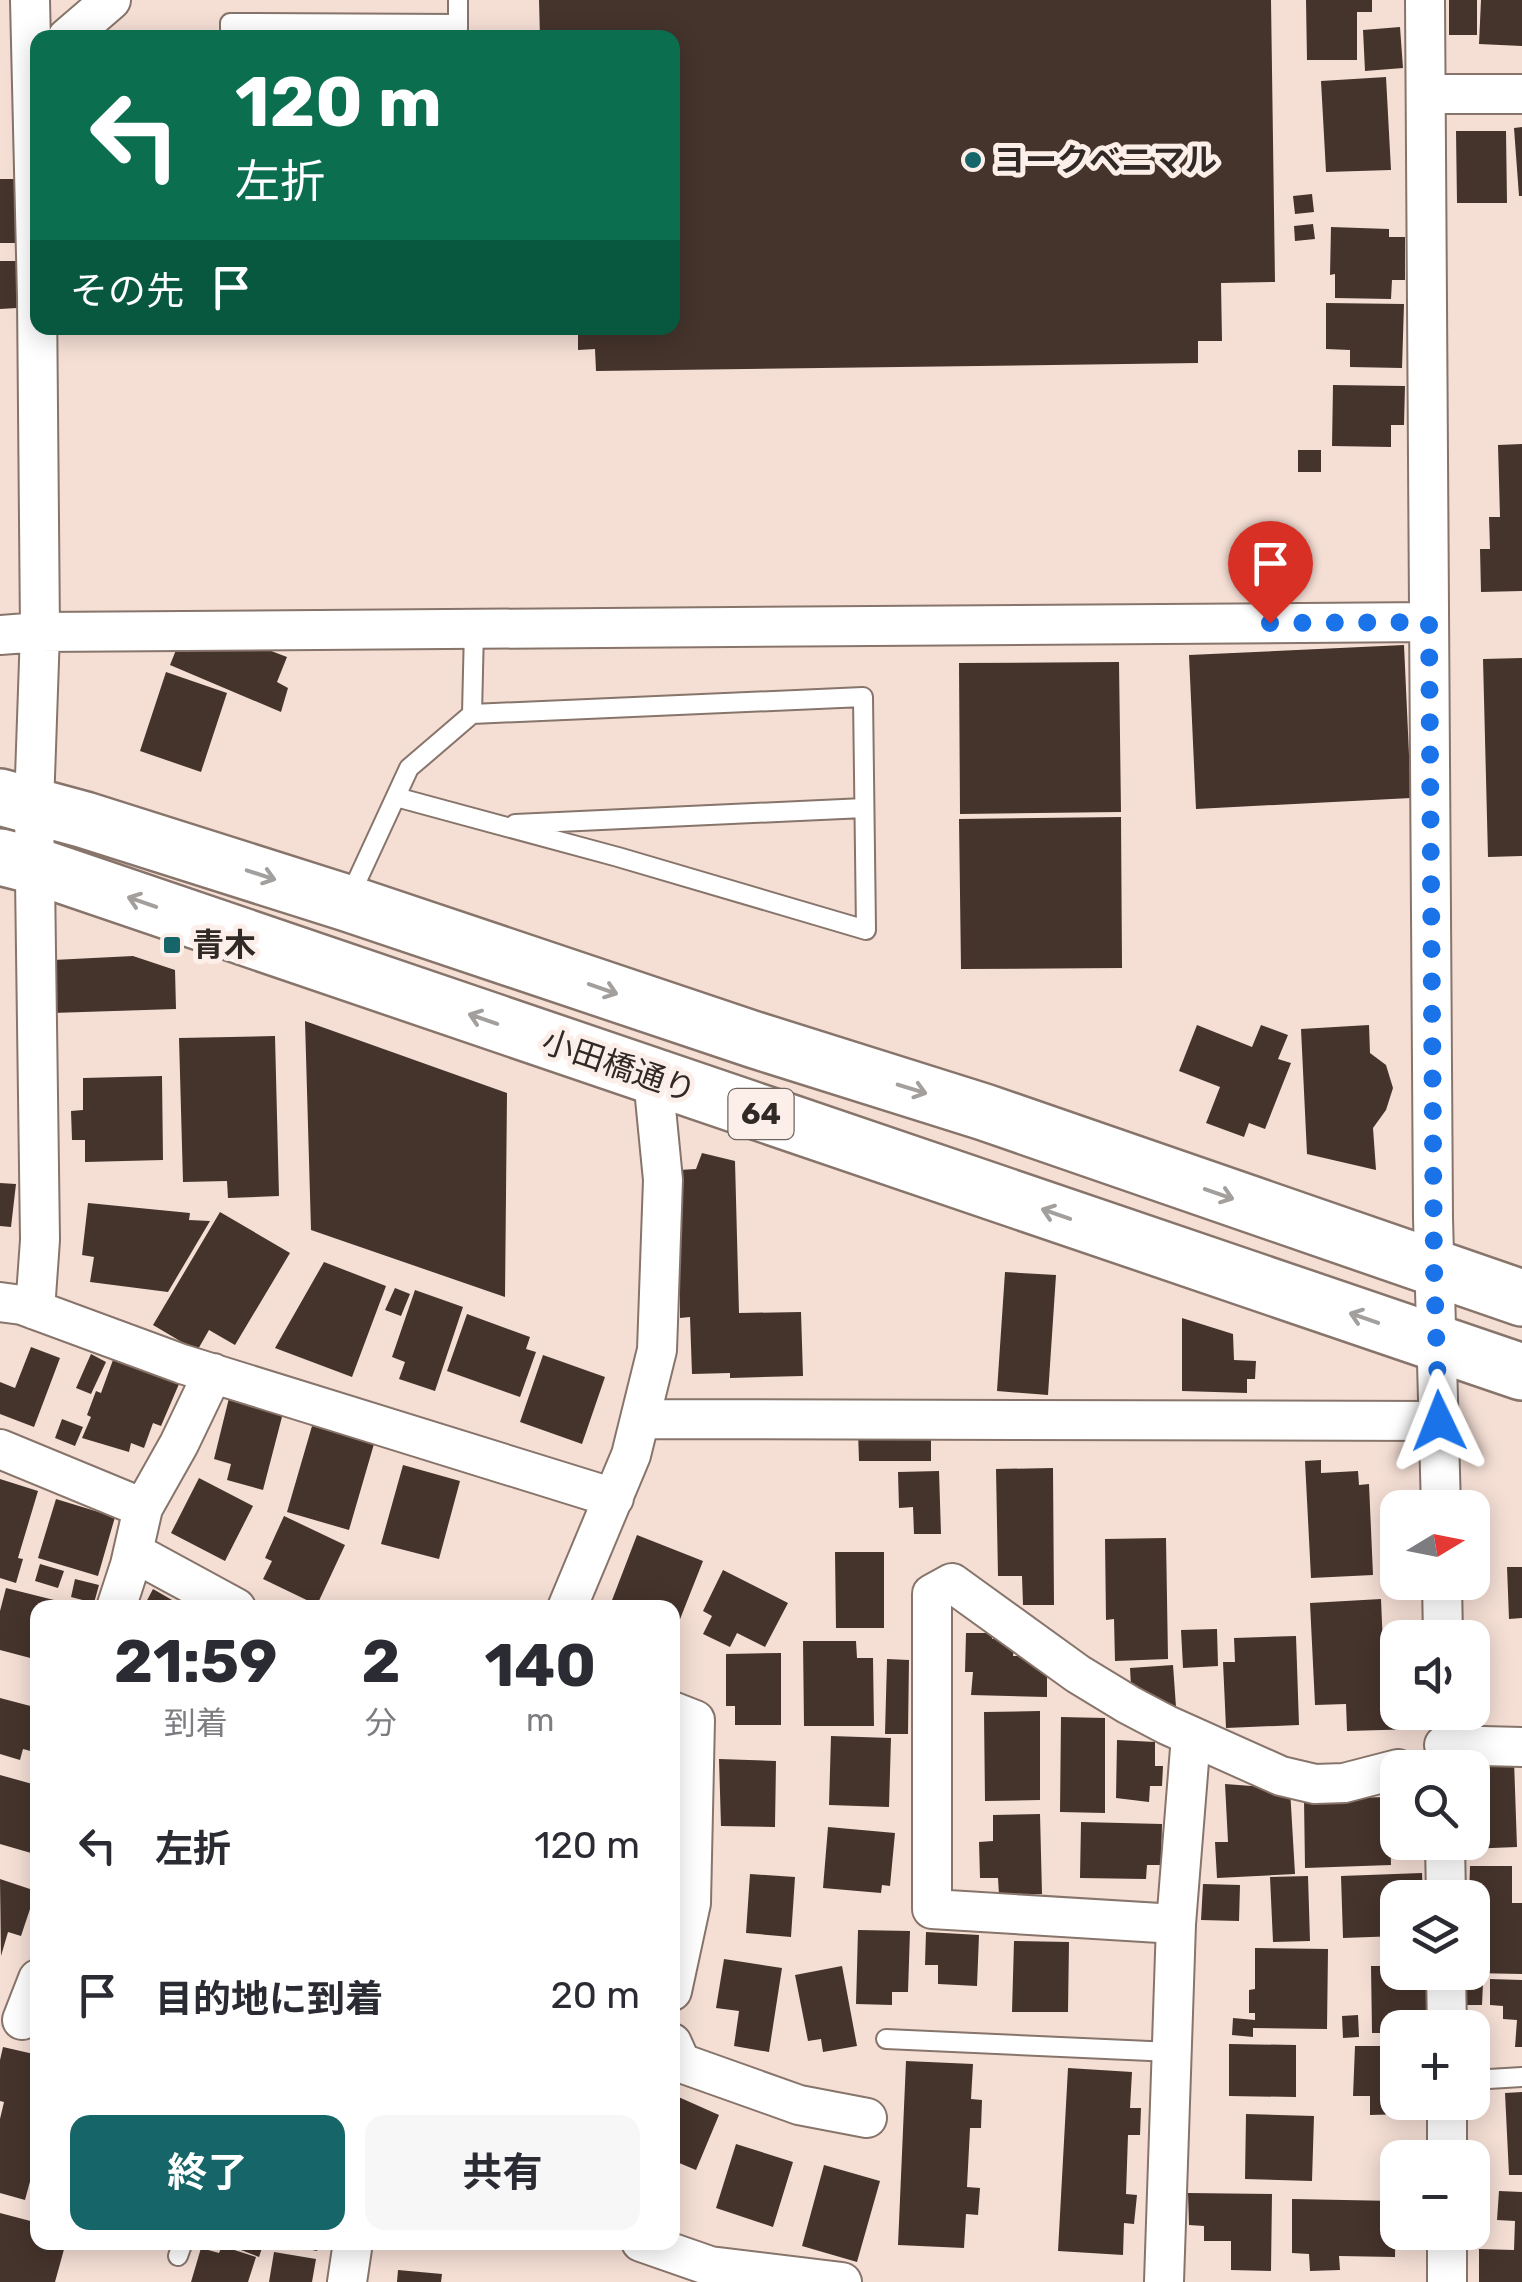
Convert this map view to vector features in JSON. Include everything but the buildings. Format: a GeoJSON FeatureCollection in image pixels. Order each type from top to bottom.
{"type":"FeatureCollection","features":[{"type":"Feature","properties":{"kind":"main road","name":"小田橋通り"},"geometry":{"type":"LineString","coordinates":[[17,802],[347,903],[984,1112],[1522,1298]]}},
{"type":"Feature","properties":{"kind":"main road","name":"小田橋通り"},"geometry":{"type":"LineString","coordinates":[[18,861],[1522,1372]]}},
{"type":"Feature","properties":{"kind":"street"},"geometry":{"type":"LineString","coordinates":[[30,0],[32,30]]}},
{"type":"Feature","properties":{"kind":"street"},"geometry":{"type":"LineString","coordinates":[[76,30],[112,0]]}},
{"type":"Feature","properties":{"kind":"street"},"geometry":{"type":"LineString","coordinates":[[1425,0],[1434,1269],[1440,1490]]}},
{"type":"Feature","properties":{"kind":"street"},"geometry":{"type":"LineString","coordinates":[[0,94],[30,69]]}},
{"type":"Feature","properties":{"kind":"street"},"geometry":{"type":"LineString","coordinates":[[1426,94],[1522,94]]}},
{"type":"Feature","properties":{"kind":"street"},"geometry":{"type":"LineString","coordinates":[[37,335],[40,632],[17,802],[40,1240],[18,1306],[213,1373],[614,1498]]}},
{"type":"Feature","properties":{"kind":"street"},"geometry":{"type":"LineString","coordinates":[[0,635],[1429,622]]}},
{"type":"Feature","properties":{"kind":"street"},"geometry":{"type":"LineString","coordinates":[[571,1600],[631,1455],[657,1350],[663,1180],[653,1078]]}},
{"type":"Feature","properties":{"kind":"street"},"geometry":{"type":"LineString","coordinates":[[118,1600],[142,1508],[213,1373]]}},
{"type":"Feature","properties":{"kind":"street"},"geometry":{"type":"LineString","coordinates":[[640,1419],[1439,1421]]}},
{"type":"Feature","properties":{"kind":"street"},"geometry":{"type":"LineString","coordinates":[[0,1448],[142,1508]]}},
{"type":"Feature","properties":{"kind":"street"},"geometry":{"type":"LineString","coordinates":[[132,1552],[221,1600]]}},
{"type":"Feature","properties":{"kind":"street"},"geometry":{"type":"LineString","coordinates":[[1176,1924],[932,1909],[932,1594],[952,1583],[1078,1674],[1142,1712],[1281,1776],[1315,1784],[1344,1784],[1380,1774]]}},
{"type":"Feature","properties":{"kind":"street"},"geometry":{"type":"LineString","coordinates":[[680,1714],[694,1720],[691,1903],[680,1954]]}},
{"type":"Feature","properties":{"kind":"street"},"geometry":{"type":"LineString","coordinates":[[1164,2282],[1176,1924],[1190,1736]]}},
{"type":"Feature","properties":{"kind":"street"},"geometry":{"type":"LineString","coordinates":[[1444,1745],[1522,1747]]}},
{"type":"Feature","properties":{"kind":"street"},"geometry":{"type":"LineString","coordinates":[[680,2061],[799,2106],[867,2118]]}},
{"type":"Feature","properties":{"kind":"street"},"geometry":{"type":"LineString","coordinates":[[348,2282],[352,2250]]}},
{"type":"Feature","properties":{"kind":"street"},"geometry":{"type":"LineString","coordinates":[[664,2250],[710,2266],[842,2282]]}},
{"type":"Feature","properties":{"kind":"street"},"geometry":{"type":"LineString","coordinates":[[1447,2250],[1447,2282]]}},
{"type":"Feature","properties":{"kind":"lane"},"geometry":{"type":"LineString","coordinates":[[458,0],[458,30]]}},
{"type":"Feature","properties":{"kind":"lane"},"geometry":{"type":"LineString","coordinates":[[230,30],[230,23],[354,30]]}},
{"type":"Feature","properties":{"kind":"lane"},"geometry":{"type":"LineString","coordinates":[[472,714],[474,629]]}},
{"type":"Feature","properties":{"kind":"lane"},"geometry":{"type":"LineString","coordinates":[[347,903],[409,768],[472,714],[862,697],[866,930],[396,797]]}},
{"type":"Feature","properties":{"kind":"lane"},"geometry":{"type":"LineString","coordinates":[[498,825],[864,808]]}},
{"type":"Feature","properties":{"kind":"lane"},"geometry":{"type":"LineString","coordinates":[[886,2039],[1172,2052]]}},
{"type":"Feature","properties":{"kind":"lane"},"geometry":{"type":"LineString","coordinates":[[1490,2079],[1522,2078]]}},
{"type":"Feature","properties":{"kind":"place","name":"ヨークベニマル"},"geometry":{"type":"Point","coordinates":[973,160]}},
{"type":"Feature","properties":{"kind":"place","name":"青木"},"geometry":{"type":"Point","coordinates":[172,945]}},
{"type":"Feature","properties":{"kind":"route"},"geometry":{"type":"LineString","coordinates":[[1270,623],[1429,622],[1434,1269],[1439,1421]]}}]}
